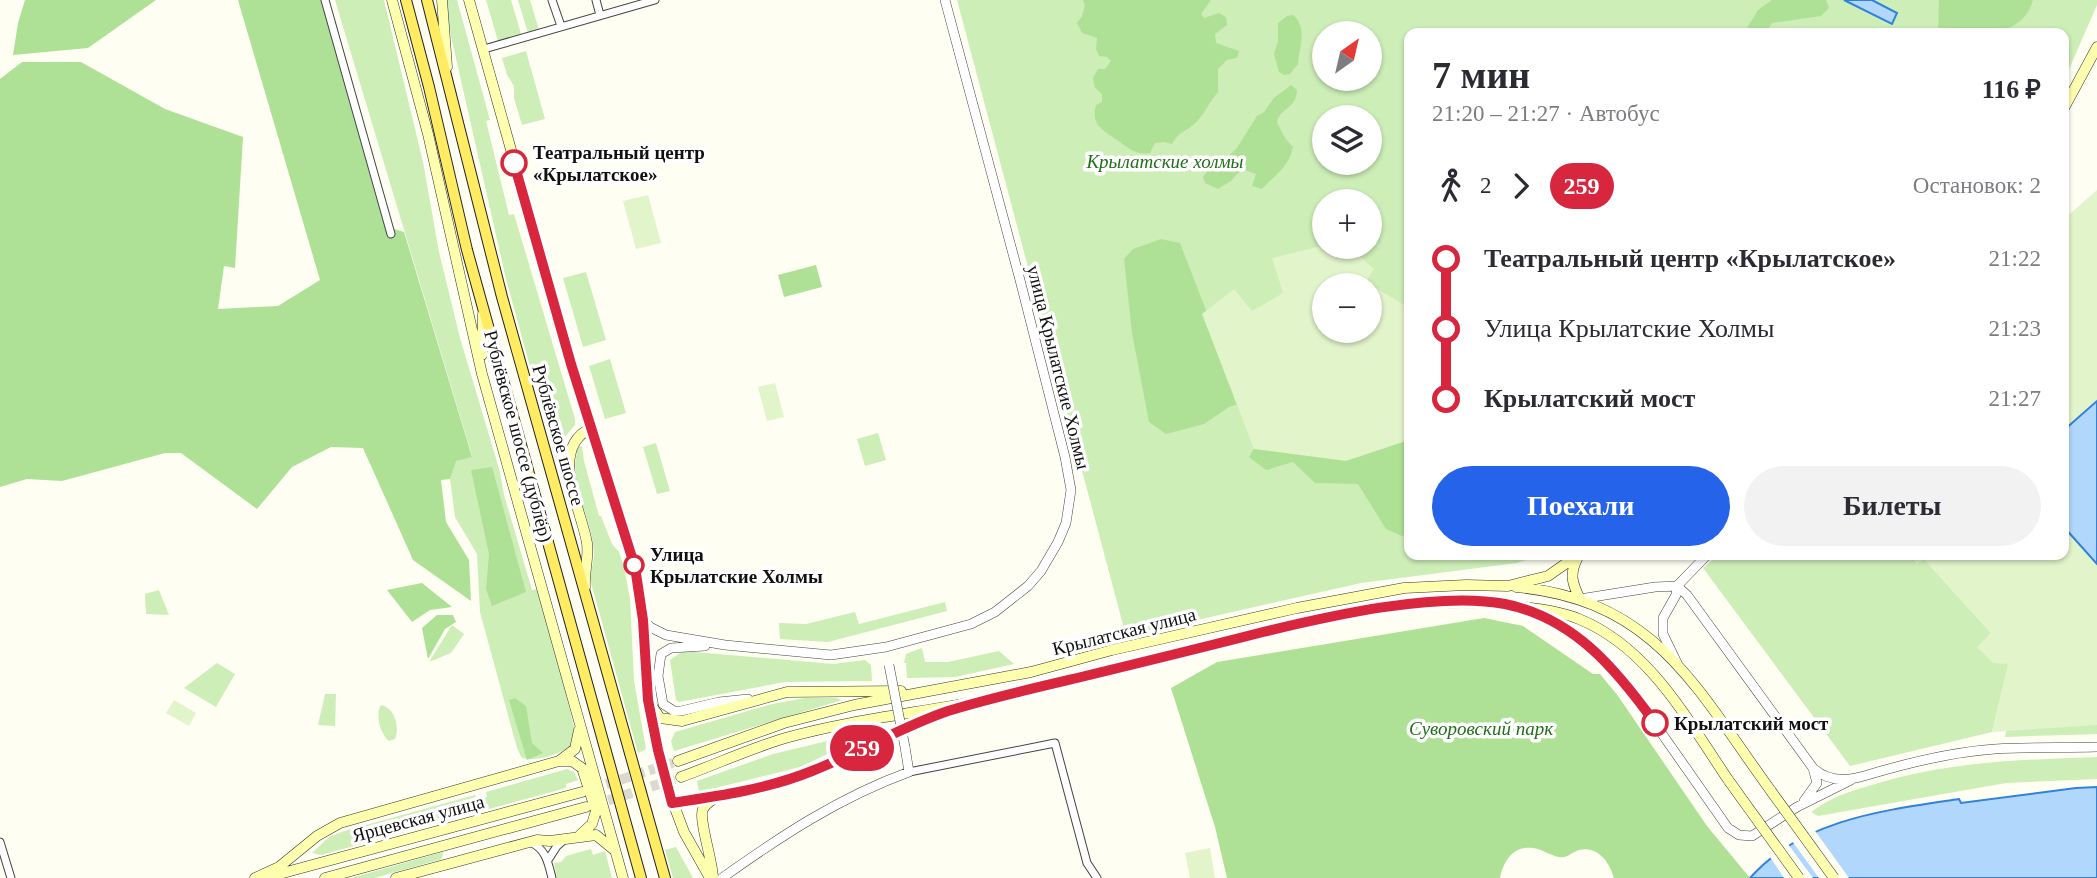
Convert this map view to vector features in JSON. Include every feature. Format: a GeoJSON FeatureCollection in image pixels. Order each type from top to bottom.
{"type":"FeatureCollection","features":[{"type":"Feature","properties":{"kind":"main road","name":"Рублёвское шоссе (дублёр)"},"geometry":{"type":"LineString","coordinates":[[392,0],[428,134],[482,373],[623,878]]}},
{"type":"Feature","properties":{"kind":"main road","name":"Рублёвское шоссе"},"geometry":{"type":"LineString","coordinates":[[406,0],[467,250],[641,878]]}},
{"type":"Feature","properties":{"kind":"main road","name":"Рублёвское шоссе"},"geometry":{"type":"LineString","coordinates":[[427,0],[502,297],[665,878]]}},
{"type":"Feature","properties":{"kind":"main road"},"geometry":{"type":"LineString","coordinates":[[442,0],[448,81]]}},
{"type":"Feature","properties":{"kind":"main road"},"geometry":{"type":"LineString","coordinates":[[470,0],[571,364],[635,567],[643,620],[648,700],[672,803],[684,832],[711,878]]}},
{"type":"Feature","properties":{"kind":"main road"},"geometry":{"type":"LineString","coordinates":[[2069,99],[2097,47]]}},
{"type":"Feature","properties":{"kind":"main road"},"geometry":{"type":"LineString","coordinates":[[482,373],[483,307]]}},
{"type":"Feature","properties":{"kind":"main road"},"geometry":{"type":"LineString","coordinates":[[585,595],[587,545],[571,479],[569,453],[578,437],[591,428]]}},
{"type":"Feature","properties":{"kind":"main road","name":"Крылатская улица"},"geometry":{"type":"LineString","coordinates":[[678,761],[784,723],[854,705],[1031,672],[1112,650],[1310,605],[1404,589],[1466,585],[1508,586],[1548,576],[1572,560]]}},
{"type":"Feature","properties":{"kind":"main road"},"geometry":{"type":"LineString","coordinates":[[1577,560],[1571,575],[1580,599]]}},
{"type":"Feature","properties":{"kind":"main road"},"geometry":{"type":"LineString","coordinates":[[1508,586],[1545,589],[1601,607],[1640,630],[1678,664],[1834,878]]}},
{"type":"Feature","properties":{"kind":"main road","name":"Крылатская улица"},"geometry":{"type":"LineString","coordinates":[[681,777],[787,738],[853,722],[998,697],[1300,623],[1406,605],[1468,601],[1505,604],[1550,610],[1579,619],[1630,650],[1672,698],[1799,878]]}},
{"type":"Feature","properties":{"kind":"main road"},"geometry":{"type":"LineString","coordinates":[[648,700],[660,718],[682,721],[787,692],[943,690]]}},
{"type":"Feature","properties":{"kind":"main road"},"geometry":{"type":"LineString","coordinates":[[672,803],[720,796],[813,771],[898,731],[947,712],[998,697]]}},
{"type":"Feature","properties":{"kind":"main road"},"geometry":{"type":"LineString","coordinates":[[559,761],[575,749],[579,735],[579,719]]}},
{"type":"Feature","properties":{"kind":"main road"},"geometry":{"type":"LineString","coordinates":[[255,878],[279,867],[328,828],[340,823],[559,761],[572,761],[582,768],[596,811],[590,827],[577,836]]}},
{"type":"Feature","properties":{"kind":"main road","name":"Ярцевская улица"},"geometry":{"type":"LineString","coordinates":[[264,878],[582,792]]}},
{"type":"Feature","properties":{"kind":"main road"},"geometry":{"type":"LineString","coordinates":[[711,878],[711,855],[702,812],[710,801],[720,796]]}},
{"type":"Feature","properties":{"kind":"main road","name":"Ярцевская улица"},"geometry":{"type":"LineString","coordinates":[[325,878],[586,807]]}},
{"type":"Feature","properties":{"kind":"main road"},"geometry":{"type":"LineString","coordinates":[[396,878],[524,842],[577,836],[596,835],[611,846],[617,856]]}},
{"type":"Feature","properties":{"kind":"street"},"geometry":{"type":"LineString","coordinates":[[325,0],[391,234]]}},
{"type":"Feature","properties":{"kind":"street"},"geometry":{"type":"LineString","coordinates":[[552,0],[561,26]]}},
{"type":"Feature","properties":{"kind":"street"},"geometry":{"type":"LineString","coordinates":[[596,0],[600,15]]}},
{"type":"Feature","properties":{"kind":"street"},"geometry":{"type":"LineString","coordinates":[[484,49],[654,0]]}},
{"type":"Feature","properties":{"kind":"street","name":"улица Крылатские Холмы"},"geometry":{"type":"LineString","coordinates":[[643,620],[666,635],[725,645],[831,655],[886,647],[971,624],[995,612],[1028,586],[1041,571],[1058,542],[1066,523],[1071,490],[1020,280],[945,0]]}},
{"type":"Feature","properties":{"kind":"street"},"geometry":{"type":"LineString","coordinates":[[1678,664],[1663,634],[1663,618],[1676,595],[1677,586],[1702,560]]}},
{"type":"Feature","properties":{"kind":"street"},"geometry":{"type":"LineString","coordinates":[[1580,599],[1655,587],[1677,586],[1687,594],[1813,768],[1817,783],[1797,807]]}},
{"type":"Feature","properties":{"kind":"street"},"geometry":{"type":"LineString","coordinates":[[1505,604],[1557,623],[1588,644],[1625,681],[1728,828],[1739,835],[1752,836],[1797,807],[1851,780],[1922,760],[1995,749],[2097,747]]}},
{"type":"Feature","properties":{"kind":"street"},"geometry":{"type":"LineString","coordinates":[[725,645],[671,648],[661,654],[658,676],[663,704],[674,710],[681,710],[719,702],[761,698]]}},
{"type":"Feature","properties":{"kind":"street"},"geometry":{"type":"LineString","coordinates":[[886,647],[909,772]]}},
{"type":"Feature","properties":{"kind":"street"},"geometry":{"type":"LineString","coordinates":[[722,878],[792,828],[881,782],[909,772],[1055,744],[1087,863],[1097,878]]}},
{"type":"Feature","properties":{"kind":"street"},"geometry":{"type":"LineString","coordinates":[[1813,768],[1827,777],[1851,780]]}},
{"type":"Feature","properties":{"kind":"street"},"geometry":{"type":"LineString","coordinates":[[548,860],[565,839]]}},
{"type":"Feature","properties":{"kind":"street"},"geometry":{"type":"LineString","coordinates":[[0,842],[11,878]]}},
{"type":"Feature","properties":{"kind":"street"},"geometry":{"type":"LineString","coordinates":[[524,842],[537,846],[548,860],[552,878]]}},
{"type":"Feature","properties":{"kind":"green space"},"geometry":{"type":"Polygon","coordinates":[[[25,0],[156,0],[88,48],[13,55],[25,0]]]}},
{"type":"Feature","properties":{"kind":"green space"},"geometry":{"type":"Polygon","coordinates":[[[238,0],[321,0],[377,200],[388,227],[404,232],[472,457],[456,461],[450,479],[441,480],[446,522],[469,560],[471,601],[413,560],[363,448],[331,447],[292,467],[257,509],[181,453],[165,453],[62,481],[27,479],[0,487],[0,79],[22,62],[81,62],[165,109],[243,137],[235,268],[224,266],[218,309],[278,306],[320,280],[238,0]]]}},
{"type":"Feature","properties":{"kind":"green space"},"geometry":{"type":"Polygon","coordinates":[[[335,0],[384,0],[423,162],[439,252],[460,338],[532,590],[540,589],[575,731],[571,745],[548,757],[522,758],[517,748],[480,612],[477,554],[455,517],[450,479],[455,461],[472,456],[335,0]]]}},
{"type":"Feature","properties":{"kind":"green space"},"geometry":{"type":"Polygon","coordinates":[[[445,0],[457,0],[490,120],[486,121],[509,215],[514,214],[575,419],[575,425],[564,438],[560,459],[555,458],[506,279],[445,0]]]}},
{"type":"Feature","properties":{"kind":"green space"},"geometry":{"type":"Polygon","coordinates":[[[486,0],[511,0],[521,34],[498,41],[486,0]]]}},
{"type":"Feature","properties":{"kind":"green space"},"geometry":{"type":"Polygon","coordinates":[[[518,0],[530,0],[539,30],[528,33],[518,0]]]}},
{"type":"Feature","properties":{"kind":"green space","name":"Крылатские холмы"},"geometry":{"type":"Polygon","coordinates":[[[957,0],[2097,0],[2069,69],[2069,28],[1404,28],[1404,560],[1526,560],[1361,583],[1126,636],[957,0]]]}},
{"type":"Feature","properties":{"kind":"green space"},"geometry":{"type":"Polygon","coordinates":[[[1083,0],[1211,0],[1201,14],[1204,18],[1219,13],[1226,17],[1227,25],[1215,34],[1216,43],[1239,51],[1237,58],[1227,60],[1218,69],[1218,92],[1197,121],[1172,144],[1155,143],[1150,153],[1137,153],[1104,131],[1097,123],[1096,105],[1102,102],[1102,94],[1095,88],[1093,78],[1098,69],[1105,69],[1111,61],[1107,57],[1099,56],[1096,49],[1097,38],[1082,33],[1077,23],[1085,5],[1083,0]]]}},
{"type":"Feature","properties":{"kind":"green space"},"geometry":{"type":"Polygon","coordinates":[[[1772,0],[1826,0],[1829,8],[1821,16],[1772,23],[1769,28],[1747,28],[1758,10],[1772,0]]]}},
{"type":"Feature","properties":{"kind":"green space"},"geometry":{"type":"Polygon","coordinates":[[[1939,0],[2033,0],[2027,13],[2009,28],[1938,28],[1939,0]]]}},
{"type":"Feature","properties":{"kind":"green space"},"geometry":{"type":"Polygon","coordinates":[[[1293,15],[1300,25],[1301,45],[1298,64],[1290,74],[1284,75],[1279,72],[1274,54],[1278,41],[1278,23],[1293,15]]]}},
{"type":"Feature","properties":{"kind":"green space"},"geometry":{"type":"Polygon","coordinates":[[[526,51],[545,119],[522,125],[514,98],[514,86],[507,75],[502,58],[526,51]]]}},
{"type":"Feature","properties":{"kind":"green space"},"geometry":{"type":"Polygon","coordinates":[[[1291,85],[1297,90],[1296,97],[1281,113],[1277,122],[1293,147],[1281,170],[1262,189],[1252,186],[1256,174],[1242,169],[1231,181],[1218,189],[1205,183],[1203,177],[1211,166],[1224,160],[1237,148],[1257,116],[1291,85]]]}},
{"type":"Feature","properties":{"kind":"green space"},"geometry":{"type":"Polygon","coordinates":[[[2097,190],[2097,725],[1992,732],[2008,664],[1993,663],[1977,647],[1991,633],[1925,560],[2069,560],[2069,215],[2097,190]]]}},
{"type":"Feature","properties":{"kind":"green space"},"geometry":{"type":"Polygon","coordinates":[[[648,195],[661,243],[636,249],[623,201],[648,195]]]}},
{"type":"Feature","properties":{"kind":"green space"},"geometry":{"type":"Polygon","coordinates":[[[1161,239],[1180,243],[1242,403],[1229,407],[1204,424],[1166,434],[1149,422],[1132,333],[1124,259],[1133,249],[1161,239]]]}},
{"type":"Feature","properties":{"kind":"green space"},"geometry":{"type":"Polygon","coordinates":[[[1312,248],[1312,259],[1363,259],[1374,269],[1372,273],[1312,273],[1312,343],[1382,343],[1382,292],[1404,305],[1404,442],[1346,461],[1254,449],[1202,314],[1234,289],[1252,311],[1283,293],[1272,258],[1312,248]]]}},
{"type":"Feature","properties":{"kind":"green space"},"geometry":{"type":"Polygon","coordinates":[[[816,265],[822,287],[784,297],[778,275],[816,265]]]}},
{"type":"Feature","properties":{"kind":"green space"},"geometry":{"type":"Polygon","coordinates":[[[586,272],[606,340],[583,347],[563,278],[586,272]]]}},
{"type":"Feature","properties":{"kind":"green space"},"geometry":{"type":"Polygon","coordinates":[[[610,359],[626,413],[605,419],[589,366],[610,359]]]}},
{"type":"Feature","properties":{"kind":"green space"},"geometry":{"type":"Polygon","coordinates":[[[775,383],[784,417],[767,421],[758,387],[775,383]]]}},
{"type":"Feature","properties":{"kind":"green space"},"geometry":{"type":"Polygon","coordinates":[[[1404,386],[1404,537],[1386,529],[1358,484],[1315,483],[1293,462],[1266,470],[1249,457],[1270,421],[1404,386]]]}},
{"type":"Feature","properties":{"kind":"green space"},"geometry":{"type":"Polygon","coordinates":[[[878,433],[886,460],[865,466],[857,439],[878,433]]]}},
{"type":"Feature","properties":{"kind":"green space"},"geometry":{"type":"Polygon","coordinates":[[[656,443],[670,491],[657,494],[643,447],[656,443]]]}},
{"type":"Feature","properties":{"kind":"green space"},"geometry":{"type":"Polygon","coordinates":[[[579,445],[582,447],[599,516],[612,544],[619,552],[624,567],[630,599],[634,681],[646,749],[638,753],[590,579],[594,556],[593,542],[575,473],[579,445]]]}},
{"type":"Feature","properties":{"kind":"green space"},"geometry":{"type":"Polygon","coordinates":[[[492,467],[526,592],[492,606],[486,589],[489,554],[471,470],[492,467]]]}},
{"type":"Feature","properties":{"kind":"green space"},"geometry":{"type":"Polygon","coordinates":[[[1712,560],[1914,560],[1917,563],[1925,560],[1991,633],[1978,648],[2009,663],[1992,732],[1850,766],[1703,568],[1712,560]]]}},
{"type":"Feature","properties":{"kind":"green space"},"geometry":{"type":"Polygon","coordinates":[[[422,583],[452,607],[430,610],[412,622],[387,590],[422,583]]]}},
{"type":"Feature","properties":{"kind":"green space"},"geometry":{"type":"Polygon","coordinates":[[[159,590],[169,615],[146,614],[145,594],[159,590]]]}},
{"type":"Feature","properties":{"kind":"green space"},"geometry":{"type":"Polygon","coordinates":[[[945,602],[947,611],[828,642],[780,639],[779,623],[806,624],[855,612],[859,624],[945,602]]]}},
{"type":"Feature","properties":{"kind":"green space"},"geometry":{"type":"Polygon","coordinates":[[[437,615],[453,615],[456,622],[445,629],[428,659],[422,628],[437,615]]]}},
{"type":"Feature","properties":{"kind":"green space","name":"Суворовский парк"},"geometry":{"type":"Polygon","coordinates":[[[1484,618],[1523,626],[1593,674],[1600,674],[1707,826],[1750,878],[1614,878],[1606,861],[1592,850],[1579,850],[1562,857],[1538,849],[1523,848],[1508,858],[1500,878],[1227,878],[1215,827],[1171,688],[1217,662],[1484,618]]]}},
{"type":"Feature","properties":{"kind":"green space"},"geometry":{"type":"Polygon","coordinates":[[[452,625],[464,634],[451,653],[429,662],[452,625]]]}},
{"type":"Feature","properties":{"kind":"green space"},"geometry":{"type":"Polygon","coordinates":[[[922,648],[925,662],[948,662],[999,651],[1014,664],[955,677],[907,678],[904,663],[906,654],[922,648]]]}},
{"type":"Feature","properties":{"kind":"green space"},"geometry":{"type":"Polygon","coordinates":[[[683,651],[833,664],[865,660],[871,665],[872,681],[785,682],[679,702],[676,700],[670,660],[683,651]]]}},
{"type":"Feature","properties":{"kind":"green space"},"geometry":{"type":"Polygon","coordinates":[[[217,663],[235,674],[216,707],[184,688],[217,663]]]}},
{"type":"Feature","properties":{"kind":"green space"},"geometry":{"type":"Polygon","coordinates":[[[2097,678],[2097,734],[2005,737],[2016,685],[2097,678]]]}},
{"type":"Feature","properties":{"kind":"green space"},"geometry":{"type":"Polygon","coordinates":[[[325,694],[336,694],[335,726],[318,725],[325,694]]]}},
{"type":"Feature","properties":{"kind":"green space"},"geometry":{"type":"Polygon","coordinates":[[[515,698],[526,706],[532,743],[543,753],[527,760],[509,700],[515,698]]]}},
{"type":"Feature","properties":{"kind":"green space"},"geometry":{"type":"Polygon","coordinates":[[[805,698],[842,700],[674,751],[671,741],[675,732],[772,704],[805,698]]]}},
{"type":"Feature","properties":{"kind":"green space"},"geometry":{"type":"Polygon","coordinates":[[[174,700],[196,713],[189,726],[166,713],[174,700]]]}},
{"type":"Feature","properties":{"kind":"green space"},"geometry":{"type":"Polygon","coordinates":[[[381,705],[390,710],[396,724],[395,739],[389,741],[379,724],[378,713],[381,705]]]}},
{"type":"Feature","properties":{"kind":"green space"},"geometry":{"type":"Polygon","coordinates":[[[882,728],[800,767],[699,792],[697,781],[773,754],[882,728]]]}},
{"type":"Feature","properties":{"kind":"green space"},"geometry":{"type":"Polygon","coordinates":[[[2097,757],[2097,779],[2006,783],[1818,816],[1811,812],[1852,791],[1933,770],[1987,763],[2097,757]]]}},
{"type":"Feature","properties":{"kind":"green space"},"geometry":{"type":"Polygon","coordinates":[[[567,769],[574,772],[578,780],[566,784],[566,788],[321,855],[312,853],[329,837],[344,831],[475,795],[477,800],[487,797],[486,792],[567,769]]]}},
{"type":"Feature","properties":{"kind":"green space"},"geometry":{"type":"Polygon","coordinates":[[[676,847],[693,878],[673,878],[665,850],[676,847]]]}},
{"type":"Feature","properties":{"kind":"green space"},"geometry":{"type":"Polygon","coordinates":[[[1210,848],[1215,878],[1190,878],[1185,853],[1210,848]]]}},
{"type":"Feature","properties":{"kind":"green space"},"geometry":{"type":"Polygon","coordinates":[[[591,849],[593,855],[605,851],[612,878],[557,878],[554,863],[561,862],[566,856],[591,849]]]}},
{"type":"Feature","properties":{"kind":"green space"},"geometry":{"type":"Polygon","coordinates":[[[443,852],[442,859],[374,878],[351,878],[443,852]]]}},
{"type":"Feature","properties":{"kind":"water"},"geometry":{"type":"Polygon","coordinates":[[[1844,0],[1872,0],[1897,13],[1892,24],[1844,0]]]}},
{"type":"Feature","properties":{"kind":"water"},"geometry":{"type":"Polygon","coordinates":[[[2097,401],[2097,564],[2069,533],[2069,426],[2097,401]]]}},
{"type":"Feature","properties":{"kind":"water"},"geometry":{"type":"Polygon","coordinates":[[[2097,787],[2097,878],[1750,878],[1771,858],[1794,842],[1847,820],[1959,799],[1961,803],[2097,787]]]}},
{"type":"Feature","properties":{"kind":"pier"},"geometry":{"type":"Polygon","coordinates":[[[1813,828],[1849,878],[1819,878],[1792,841],[1813,828]]]}},
{"type":"Feature","properties":{"kind":"pier"},"geometry":{"type":"Polygon","coordinates":[[[1788,844],[1813,878],[1784,878],[1770,857],[1788,844]]]}},
{"type":"Feature","properties":{"kind":"tunnel"},"geometry":{"type":"LineString","coordinates":[[592,789],[678,761]]}},
{"type":"Feature","properties":{"kind":"tunnel"},"geometry":{"type":"LineString","coordinates":[[594,805],[681,777]]}},
{"type":"Feature","properties":{"kind":"bus line","name":"259"},"geometry":{"type":"LineString","coordinates":[[514,163],[571,364],[635,567],[643,620],[648,700],[672,803],[720,796],[793,778],[922,721],[998,697],[1300,623],[1406,605],[1468,601],[1505,604],[1557,623],[1588,644],[1625,681],[1655,723]]}},
{"type":"Feature","properties":{"kind":"place","name":"Театральный центр «Крылатское»"},"geometry":{"type":"Point","coordinates":[514,163]}},
{"type":"Feature","properties":{"kind":"place","name":"Улица Крылатские Холмы"},"geometry":{"type":"Point","coordinates":[634,565]}},
{"type":"Feature","properties":{"kind":"place","name":"Крылатский мост"},"geometry":{"type":"Point","coordinates":[1655,723]}}]}
